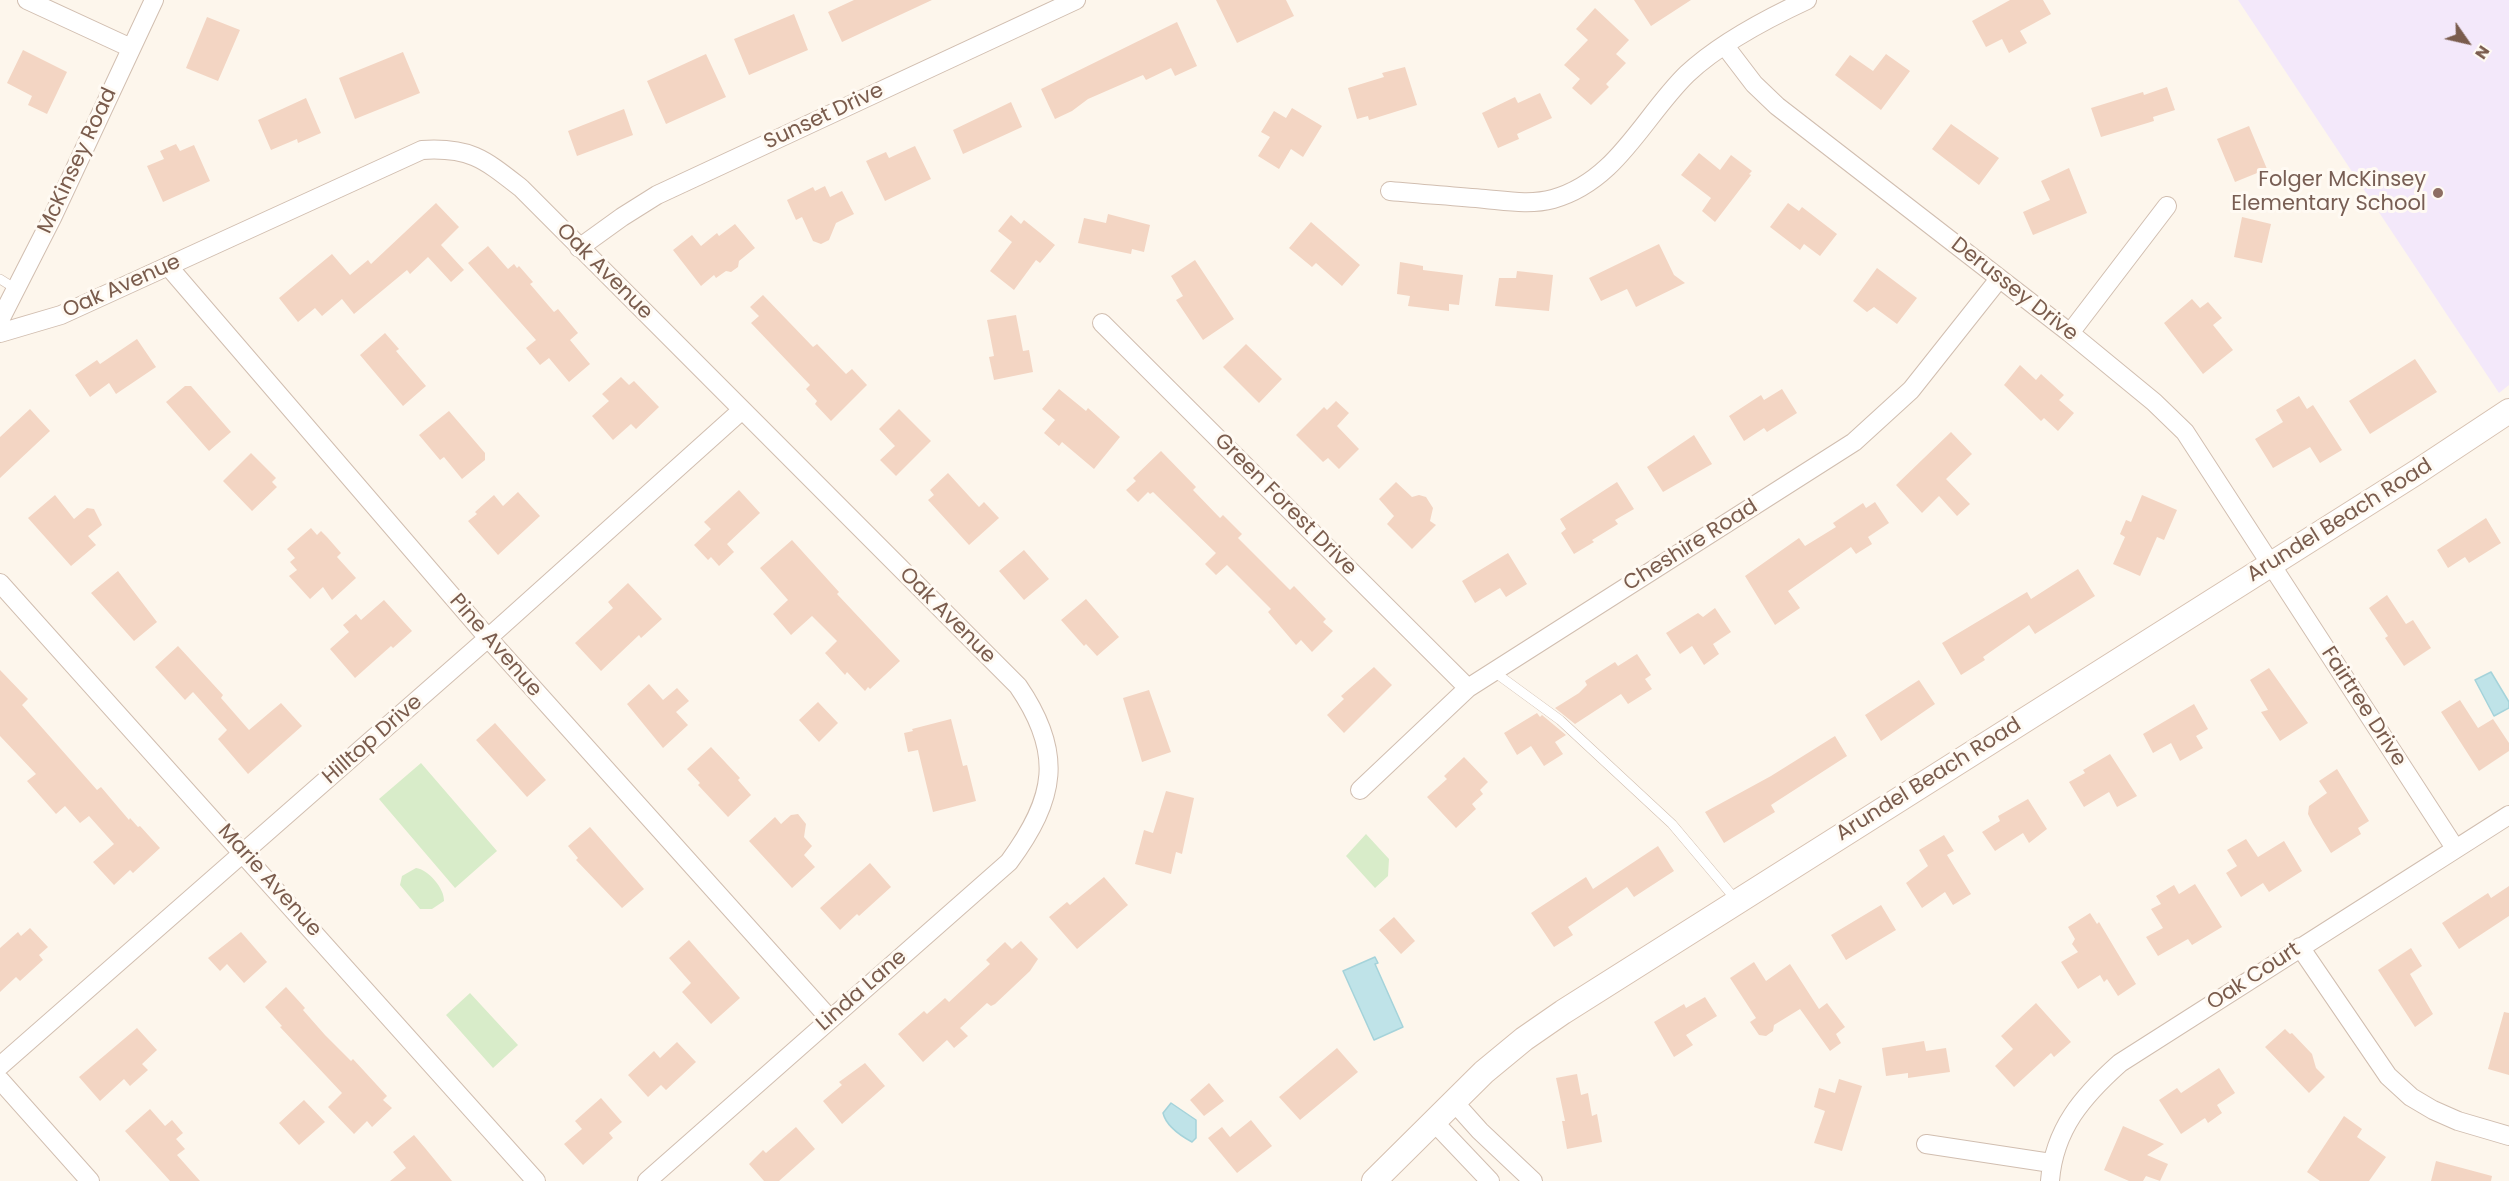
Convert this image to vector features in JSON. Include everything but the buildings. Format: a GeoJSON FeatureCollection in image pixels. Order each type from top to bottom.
{"type":"FeatureCollection","features":[{"type":"Feature","properties":{"kind":"street"},"geometry":{"type":"LineString","coordinates":[[27,0],[131,48]]}},
{"type":"Feature","properties":{"kind":"street","name":"McKinsey Road"},"geometry":{"type":"LineString","coordinates":[[0,320],[52,218],[154,0]]}},
{"type":"Feature","properties":{"kind":"street","name":"Sunset Drive"},"geometry":{"type":"LineString","coordinates":[[579,248],[622,216],[657,195],[1076,0]]}},
{"type":"Feature","properties":{"kind":"street"},"geometry":{"type":"LineString","coordinates":[[1390,191],[1524,202],[1551,200],[1577,190],[1597,177],[1618,158],[1688,73],[1756,26],[1807,0]]}},
{"type":"Feature","properties":{"kind":"street","name":"Derussey Drive"},"geometry":{"type":"LineString","coordinates":[[1725,46],[1754,84],[1777,106],[2070,333],[2154,402],[2185,432],[2270,566]]}},
{"type":"Feature","properties":{"kind":"street","name":"Oak Avenue"},"geometry":{"type":"LineString","coordinates":[[0,333],[61,315],[422,150],[449,148],[470,154],[495,168],[521,188],[1017,686],[1031,705],[1044,735],[1048,756],[1048,782]]}},
{"type":"Feature","properties":{"kind":"street"},"geometry":{"type":"LineString","coordinates":[[2070,333],[2167,206]]}},
{"type":"Feature","properties":{"kind":"street","name":"Pine Avenue"},"geometry":{"type":"LineString","coordinates":[[168,266],[488,638],[830,1019]]}},
{"type":"Feature","properties":{"kind":"street","name":"Cheshire Road"},"geometry":{"type":"LineString","coordinates":[[1360,790],[1468,688],[1854,442],[1911,390],[1999,279]]}},
{"type":"Feature","properties":{"kind":"street","name":"Green Forest Drive"},"geometry":{"type":"LineString","coordinates":[[1102,323],[1468,688]]}},
{"type":"Feature","properties":{"kind":"street","name":"Hilltop Drive"},"geometry":{"type":"LineString","coordinates":[[0,1066],[488,638],[742,410]]}},
{"type":"Feature","properties":{"kind":"street","name":"Arundel Beach Road"},"geometry":{"type":"LineString","coordinates":[[1374,1181],[1433,1121],[1524,1039],[2270,566],[2509,411]]}},
{"type":"Feature","properties":{"kind":"street","name":"Fairtree Drive"},"geometry":{"type":"LineString","coordinates":[[2270,566],[2456,848]]}},
{"type":"Feature","properties":{"kind":"street","name":"Marie Avenue"},"geometry":{"type":"LineString","coordinates":[[0,583],[536,1181]]}},
{"type":"Feature","properties":{"kind":"street","name":"Linda Lane"},"geometry":{"type":"LineString","coordinates":[[647,1181],[1010,862],[1030,834],[1041,812],[1048,782]]}},
{"type":"Feature","properties":{"kind":"street","name":"Oak Court"},"geometry":{"type":"LineString","coordinates":[[2051,1172],[2060,1136],[2073,1114],[2089,1090],[2120,1063],[2509,815]]}},
{"type":"Feature","properties":{"kind":"street"},"geometry":{"type":"LineString","coordinates":[[2300,947],[2388,1076],[2411,1097],[2458,1121],[2509,1136]]}},
{"type":"Feature","properties":{"kind":"street"},"geometry":{"type":"LineString","coordinates":[[0,1080],[90,1181]]}},
{"type":"Feature","properties":{"kind":"street"},"geometry":{"type":"LineString","coordinates":[[1454,1102],[1480,1131],[1533,1181]]}},
{"type":"Feature","properties":{"kind":"street"},"geometry":{"type":"LineString","coordinates":[[1433,1121],[1490,1181]]}},
{"type":"Feature","properties":{"kind":"street"},"geometry":{"type":"LineString","coordinates":[[1926,1144],[2051,1172]]}},
{"type":"Feature","properties":{"kind":"lane"},"geometry":{"type":"LineString","coordinates":[[0,279],[16,289]]}},
{"type":"Feature","properties":{"kind":"lane"},"geometry":{"type":"LineString","coordinates":[[1493,671],[1560,720],[1672,824],[1738,902]]}},
{"type":"Feature","properties":{"kind":"shaded area","name":"Folger McKinsey Elementary School"},"geometry":{"type":"Polygon","coordinates":[[[2238,0],[2509,0],[2509,385],[2499,393],[2238,0]]]}},
{"type":"Feature","properties":{"kind":"green space"},"geometry":{"type":"Polygon","coordinates":[[[421,763],[497,851],[455,888],[379,799],[421,763]]]}},
{"type":"Feature","properties":{"kind":"green space"},"geometry":{"type":"Polygon","coordinates":[[[1366,834],[1389,859],[1388,876],[1375,888],[1346,856],[1366,834]]]}},
{"type":"Feature","properties":{"kind":"green space"},"geometry":{"type":"Polygon","coordinates":[[[416,868],[430,876],[444,896],[444,901],[432,909],[420,909],[400,885],[402,876],[416,868]]]}},
{"type":"Feature","properties":{"kind":"green space"},"geometry":{"type":"Polygon","coordinates":[[[470,993],[518,1045],[493,1068],[446,1015],[470,993]]]}},
{"type":"Feature","properties":{"kind":"water"},"geometry":{"type":"Polygon","coordinates":[[[2491,672],[2509,702],[2509,708],[2494,716],[2475,680],[2491,672]]]}},
{"type":"Feature","properties":{"kind":"water"},"geometry":{"type":"Polygon","coordinates":[[[1375,957],[1378,963],[1375,964],[1403,1027],[1374,1040],[1343,971],[1375,957]]]}},
{"type":"Feature","properties":{"kind":"water"},"geometry":{"type":"Polygon","coordinates":[[[1171,1103],[1196,1120],[1196,1138],[1192,1142],[1174,1130],[1167,1122],[1163,1113],[1171,1103]]]}},
{"type":"Feature","properties":{"kind":"place","name":"Folger McKinsey Elementary School"},"geometry":{"type":"Point","coordinates":[2438,193]}}]}
